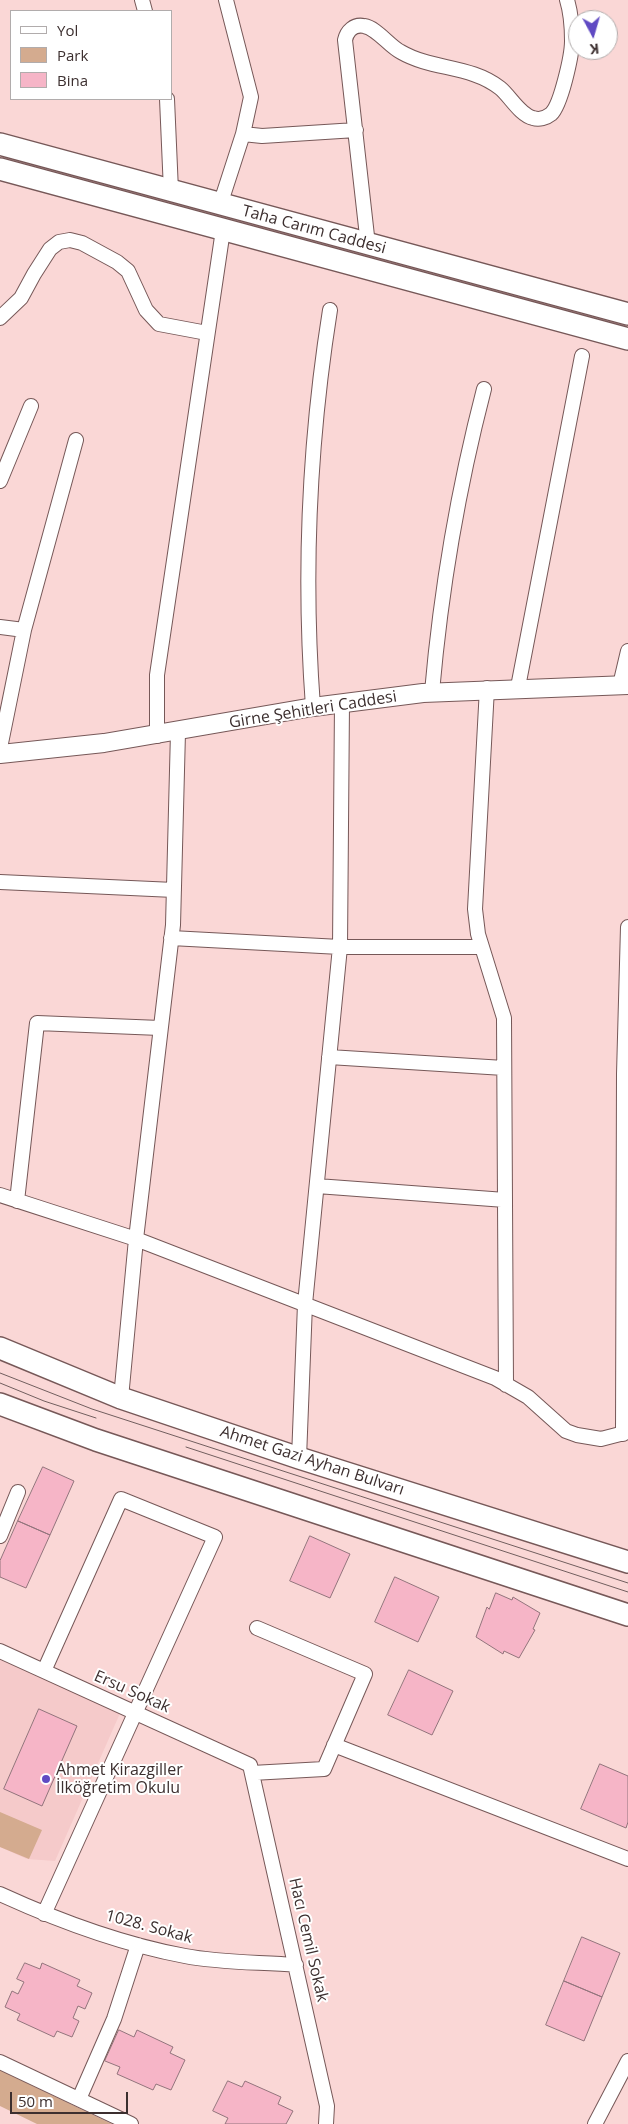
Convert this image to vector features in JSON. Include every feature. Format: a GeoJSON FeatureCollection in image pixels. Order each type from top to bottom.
{"type":"FeatureCollection","features":[{"type":"Feature","properties":{"kind":"main road","name":"Taha Carım Caddesi"},"geometry":{"type":"LineString","coordinates":[[0,144],[628,314]]}},
{"type":"Feature","properties":{"kind":"main road","name":"Taha Carım Caddesi"},"geometry":{"type":"LineString","coordinates":[[0,169],[628,339]]}},
{"type":"Feature","properties":{"kind":"main road","name":"Ahmet Gazi Ayhan Bulvarı"},"geometry":{"type":"LineString","coordinates":[[0,1348],[121,1398],[299,1458],[628,1562]]}},
{"type":"Feature","properties":{"kind":"main road"},"geometry":{"type":"LineString","coordinates":[[0,1404],[106,1443],[628,1615]]}},
{"type":"Feature","properties":{"kind":"street"},"geometry":{"type":"LineString","coordinates":[[220,205],[243,134],[251,97],[226,0]]}},
{"type":"Feature","properties":{"kind":"street"},"geometry":{"type":"LineString","coordinates":[[368,245],[345,40],[353,28],[367,26],[400,52],[430,65],[463,69],[499,87],[528,116],[540,119],[546,117],[555,109],[564,80],[572,43],[567,0]]}},
{"type":"Feature","properties":{"kind":"street"},"geometry":{"type":"LineString","coordinates":[[167,100],[171,191]]}},
{"type":"Feature","properties":{"kind":"street"},"geometry":{"type":"LineString","coordinates":[[243,134],[262,136],[356,130]]}},
{"type":"Feature","properties":{"kind":"street"},"geometry":{"type":"LineString","coordinates":[[157,736],[157,675],[223,230]]}},
{"type":"Feature","properties":{"kind":"street"},"geometry":{"type":"LineString","coordinates":[[0,318],[21,298],[41,261],[50,249],[58,242],[70,240],[82,243],[123,266],[132,277],[146,310],[159,324],[207,333]]}},
{"type":"Feature","properties":{"kind":"street"},"geometry":{"type":"LineString","coordinates":[[313,707],[308,618],[307,528],[315,415],[330,310]]}},
{"type":"Feature","properties":{"kind":"street"},"geometry":{"type":"LineString","coordinates":[[518,687],[582,356]]}},
{"type":"Feature","properties":{"kind":"street"},"geometry":{"type":"LineString","coordinates":[[432,692],[439,617],[453,524],[484,388]]}},
{"type":"Feature","properties":{"kind":"street"},"geometry":{"type":"LineString","coordinates":[[0,481],[31,406]]}},
{"type":"Feature","properties":{"kind":"street"},"geometry":{"type":"LineString","coordinates":[[0,748],[24,630],[76,440]]}},
{"type":"Feature","properties":{"kind":"street"},"geometry":{"type":"LineString","coordinates":[[0,627],[24,630]]}},
{"type":"Feature","properties":{"kind":"street"},"geometry":{"type":"LineString","coordinates":[[624,685],[628,651]]}},
{"type":"Feature","properties":{"kind":"street","name":"Girne Şehitleri Caddesi"},"geometry":{"type":"LineString","coordinates":[[0,754],[69,748],[157,736],[313,707],[432,692],[487,688],[624,685]]}},
{"type":"Feature","properties":{"kind":"street"},"geometry":{"type":"LineString","coordinates":[[487,688],[475,909],[481,947],[504,1018],[506,1385]]}},
{"type":"Feature","properties":{"kind":"street"},"geometry":{"type":"LineString","coordinates":[[299,1458],[305,1304],[340,947],[342,703]]}},
{"type":"Feature","properties":{"kind":"street"},"geometry":{"type":"LineString","coordinates":[[121,1398],[136,1239],[171,938],[178,732]]}},
{"type":"Feature","properties":{"kind":"street"},"geometry":{"type":"LineString","coordinates":[[0,882],[174,890]]}},
{"type":"Feature","properties":{"kind":"street"},"geometry":{"type":"LineString","coordinates":[[0,1195],[136,1239],[478,1371],[506,1385],[542,1408],[566,1431],[594,1438],[626,1433],[624,1074],[628,927]]}},
{"type":"Feature","properties":{"kind":"street"},"geometry":{"type":"LineString","coordinates":[[171,938],[340,947],[481,947]]}},
{"type":"Feature","properties":{"kind":"street"},"geometry":{"type":"LineString","coordinates":[[17,1200],[36,1023],[160,1028]]}},
{"type":"Feature","properties":{"kind":"street"},"geometry":{"type":"LineString","coordinates":[[329,1057],[504,1068]]}},
{"type":"Feature","properties":{"kind":"street"},"geometry":{"type":"LineString","coordinates":[[316,1186],[505,1200]]}},
{"type":"Feature","properties":{"kind":"street"},"geometry":{"type":"LineString","coordinates":[[0,1536],[18,1492]]}},
{"type":"Feature","properties":{"kind":"street"},"geometry":{"type":"LineString","coordinates":[[44,1671],[122,1498],[215,1537],[44,1914]]}},
{"type":"Feature","properties":{"kind":"street"},"geometry":{"type":"LineString","coordinates":[[251,1769],[324,1770],[365,1674],[257,1628]]}},
{"type":"Feature","properties":{"kind":"street","name":"Ersu Sokak"},"geometry":{"type":"LineString","coordinates":[[0,1650],[136,1712],[251,1769]]}},
{"type":"Feature","properties":{"kind":"street"},"geometry":{"type":"LineString","coordinates":[[334,1745],[628,1858]]}},
{"type":"Feature","properties":{"kind":"street","name":"Hacı Cemil Sokak"},"geometry":{"type":"LineString","coordinates":[[251,1769],[327,2106],[326,2124]]}},
{"type":"Feature","properties":{"kind":"street","name":"1028. Sokak"},"geometry":{"type":"LineString","coordinates":[[0,1894],[44,1914],[138,1946],[187,1957],[296,1965]]}},
{"type":"Feature","properties":{"kind":"street"},"geometry":{"type":"LineString","coordinates":[[79,2100],[114,2019],[138,1946]]}},
{"type":"Feature","properties":{"kind":"street"},"geometry":{"type":"LineString","coordinates":[[595,2124],[628,2061]]}},
{"type":"Feature","properties":{"kind":"street"},"geometry":{"type":"LineString","coordinates":[[0,2062],[131,2124]]}},
{"type":"Feature","properties":{"kind":"shaded area","name":"Ahmet Kirazgiller İlköğretim Okulu"},"geometry":{"type":"Polygon","coordinates":[[[0,1659],[121,1711],[55,1861],[27,1859],[0,1847],[0,1659]]]}},
{"type":"Feature","properties":{"kind":"green space"},"geometry":{"type":"Polygon","coordinates":[[[0,1812],[42,1830],[29,1859],[0,1847],[0,1812]]]}},
{"type":"Feature","properties":{"kind":"green space"},"geometry":{"type":"Polygon","coordinates":[[[0,2070],[112,2124],[37,2124],[0,2106],[0,2070]]]}},
{"type":"Feature","properties":{"kind":"building"},"geometry":{"type":"Polygon","coordinates":[[[43,1467],[74,1481],[50,1535],[18,1521],[43,1467]]]}},
{"type":"Feature","properties":{"kind":"building"},"geometry":{"type":"Polygon","coordinates":[[[18,1521],[50,1535],[26,1588],[0,1577],[0,1561],[18,1521]]]}},
{"type":"Feature","properties":{"kind":"building"},"geometry":{"type":"Polygon","coordinates":[[[310,1536],[350,1554],[330,1598],[290,1581],[310,1536]]]}},
{"type":"Feature","properties":{"kind":"building"},"geometry":{"type":"Polygon","coordinates":[[[395,1577],[439,1597],[418,1642],[375,1622],[395,1577]]]}},
{"type":"Feature","properties":{"kind":"building"},"geometry":{"type":"Polygon","coordinates":[[[496,1593],[512,1600],[513,1597],[540,1613],[533,1629],[535,1630],[519,1658],[504,1651],[503,1654],[476,1637],[487,1607],[489,1609],[496,1593]]]}},
{"type":"Feature","properties":{"kind":"building"},"geometry":{"type":"Polygon","coordinates":[[[409,1670],[453,1691],[432,1735],[388,1715],[409,1670]]]}},
{"type":"Feature","properties":{"kind":"building"},"geometry":{"type":"Polygon","coordinates":[[[39,1709],[77,1726],[42,1806],[4,1789],[39,1709]]]}},
{"type":"Feature","properties":{"kind":"building"},"geometry":{"type":"Polygon","coordinates":[[[600,1764],[628,1776],[628,1822],[626,1828],[581,1809],[600,1764]]]}},
{"type":"Feature","properties":{"kind":"building"},"geometry":{"type":"Polygon","coordinates":[[[582,1937],[620,1953],[602,1997],[564,1981],[582,1937]]]}},
{"type":"Feature","properties":{"kind":"building"},"geometry":{"type":"Polygon","coordinates":[[[25,1963],[40,1969],[42,1963],[80,1980],[77,1986],[92,1993],[85,2009],[78,2006],[73,2018],[79,2021],[72,2037],[57,2031],[54,2037],[17,2020],[20,2014],[5,2007],[12,1991],[18,1994],[24,1982],[17,1979],[25,1963]]]}},
{"type":"Feature","properties":{"kind":"building"},"geometry":{"type":"Polygon","coordinates":[[[564,1981],[602,1997],[584,2041],[546,2025],[564,1981]]]}},
{"type":"Feature","properties":{"kind":"building"},"geometry":{"type":"Polygon","coordinates":[[[119,2030],[134,2037],[137,2030],[173,2047],[170,2053],[185,2060],[171,2090],[156,2084],[153,2090],[117,2074],[120,2067],[105,2061],[119,2030]]]}},
{"type":"Feature","properties":{"kind":"building"},"geometry":{"type":"Polygon","coordinates":[[[228,2081],[242,2087],[245,2081],[281,2097],[278,2104],[293,2111],[286,2124],[225,2124],[228,2118],[213,2111],[228,2081]]]}},
{"type":"Feature","properties":{"kind":"tram line"},"geometry":{"type":"LineString","coordinates":[[0,1373],[92,1409],[628,1583]]}},
{"type":"Feature","properties":{"kind":"tram line"},"geometry":{"type":"LineString","coordinates":[[0,1383],[44,1401],[96,1418]]}},
{"type":"Feature","properties":{"kind":"tram line"},"geometry":{"type":"LineString","coordinates":[[186,1447],[628,1592]]}},
{"type":"Feature","properties":{"kind":"place","name":"Ahmet Kirazgiller İlköğretim Okulu"},"geometry":{"type":"Point","coordinates":[46,1779]}}]}
